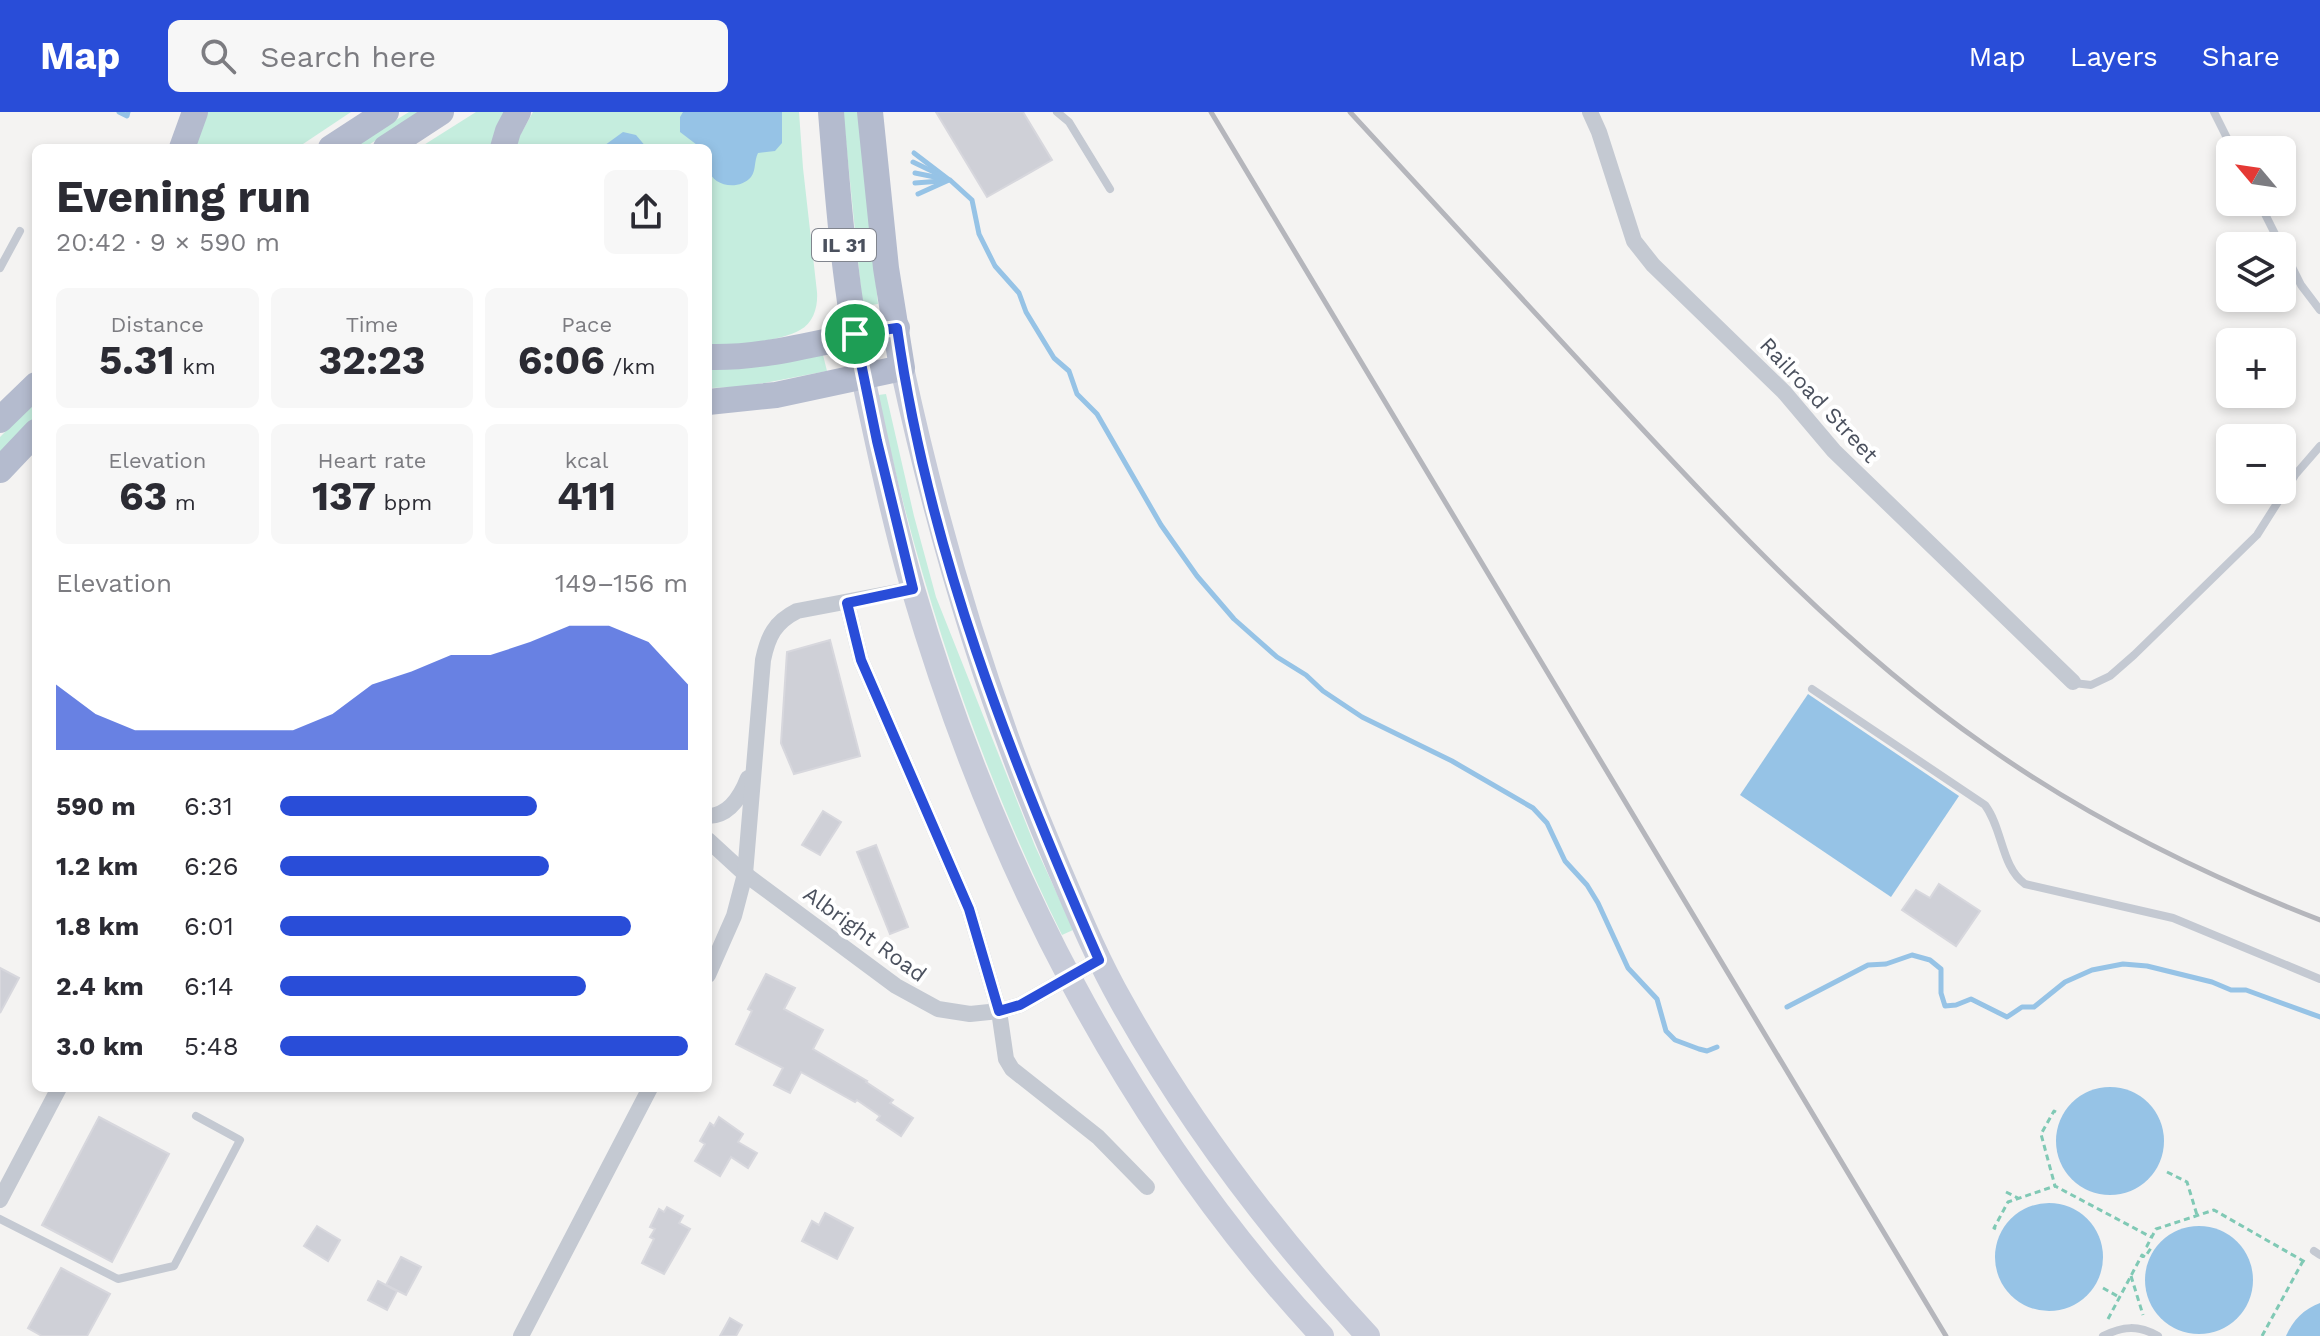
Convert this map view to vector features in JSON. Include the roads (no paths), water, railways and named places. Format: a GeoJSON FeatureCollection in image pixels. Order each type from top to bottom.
{"type":"FeatureCollection","features":[{"type":"Feature","properties":{"kind":"main road"},"geometry":{"type":"LineString","coordinates":[[183,144],[195,112]]}},
{"type":"Feature","properties":{"kind":"main road"},"geometry":{"type":"LineString","coordinates":[[337,144],[386,112]]}},
{"type":"Feature","properties":{"kind":"main road"},"geometry":{"type":"LineString","coordinates":[[392,144],[441,112]]}},
{"type":"Feature","properties":{"kind":"main road"},"geometry":{"type":"LineString","coordinates":[[504,144],[518,112]]}},
{"type":"Feature","properties":{"kind":"main road","name":"IL 31"},"geometry":{"type":"LineString","coordinates":[[831,112],[838,201],[863,377],[913,589],[982,785],[1012,857],[1070,977],[1136,1095],[1182,1165],[1269,1276],[1322,1336]]}},
{"type":"Feature","properties":{"kind":"main road","name":"IL 31"},"geometry":{"type":"LineString","coordinates":[[870,112],[886,268],[902,368],[948,561],[1005,738],[1099,960],[1151,1052],[1224,1160],[1293,1249],[1368,1336]]}},
{"type":"Feature","properties":{"kind":"main road"},"geometry":{"type":"LineString","coordinates":[[712,357],[745,357],[897,328]]}},
{"type":"Feature","properties":{"kind":"main road"},"geometry":{"type":"LineString","coordinates":[[712,402],[776,395],[902,368]]}},
{"type":"Feature","properties":{"kind":"main road"},"geometry":{"type":"LineString","coordinates":[[0,420],[32,389]]}},
{"type":"Feature","properties":{"kind":"main road"},"geometry":{"type":"LineString","coordinates":[[0,470],[32,436]]}},
{"type":"Feature","properties":{"kind":"street","name":"Railroad Street"},"geometry":{"type":"LineString","coordinates":[[1590,112],[1634,241],[1653,265],[1784,392],[1834,451],[2073,682]]}},
{"type":"Feature","properties":{"kind":"street"},"geometry":{"type":"LineString","coordinates":[[712,966],[734,916],[745,874],[763,660],[775,627],[783,618],[797,611],[913,589]]}},
{"type":"Feature","properties":{"kind":"street"},"geometry":{"type":"LineString","coordinates":[[847,603],[861,660],[969,909],[999,1011],[1006,1059],[1012,1069],[1098,1137],[1147,1187]]}},
{"type":"Feature","properties":{"kind":"street"},"geometry":{"type":"LineString","coordinates":[[712,817],[731,807],[741,794],[754,762]]}},
{"type":"Feature","properties":{"kind":"street","name":"Albright Road"},"geometry":{"type":"LineString","coordinates":[[712,844],[745,874],[916,999],[952,1012],[970,1014],[1020,1005],[1099,960]]}},
{"type":"Feature","properties":{"kind":"street"},"geometry":{"type":"LineString","coordinates":[[0,1200],[57,1092]]}},
{"type":"Feature","properties":{"kind":"street"},"geometry":{"type":"LineString","coordinates":[[521,1336],[648,1092]]}},
{"type":"Feature","properties":{"kind":"lane"},"geometry":{"type":"LineString","coordinates":[[1057,112],[1069,122],[1110,189]]}},
{"type":"Feature","properties":{"kind":"lane"},"geometry":{"type":"LineString","coordinates":[[2214,112],[2226,136]]}},
{"type":"Feature","properties":{"kind":"lane"},"geometry":{"type":"LineString","coordinates":[[0,268],[20,231]]}},
{"type":"Feature","properties":{"kind":"lane"},"geometry":{"type":"LineString","coordinates":[[2296,275],[2320,310]]}},
{"type":"Feature","properties":{"kind":"lane"},"geometry":{"type":"LineString","coordinates":[[2073,682],[2091,685],[2110,676],[2134,655],[2257,535],[2295,475],[2320,446]]}},
{"type":"Feature","properties":{"kind":"lane"},"geometry":{"type":"LineString","coordinates":[[1812,689],[1985,805],[1994,819],[2011,869],[2025,884],[2161,914],[2320,979]]}},
{"type":"Feature","properties":{"kind":"lane"},"geometry":{"type":"LineString","coordinates":[[0,1219],[118,1279],[174,1266],[240,1140],[196,1116]]}},
{"type":"Feature","properties":{"kind":"lane"},"geometry":{"type":"LineString","coordinates":[[2102,1333],[2136,1327],[2158,1336]]}},
{"type":"Feature","properties":{"kind":"water"},"geometry":{"type":"Polygon","coordinates":[[[683,112],[782,112],[782,143],[775,151],[758,153],[753,175],[746,181],[726,185],[712,175],[712,144],[696,144],[680,132],[683,112]]]}},
{"type":"Feature","properties":{"kind":"water"},"geometry":{"type":"Polygon","coordinates":[[[623,132],[636,135],[644,144],[606,144],[623,132]]]}},
{"type":"Feature","properties":{"kind":"water"},"geometry":{"type":"Polygon","coordinates":[[[1808,694],[1959,796],[1891,897],[1740,795],[1808,694]]]}},
{"type":"Feature","properties":{"kind":"water"},"geometry":{"type":"Polygon","coordinates":[[[2110,1087],[2131,1091],[2148,1103],[2160,1120],[2164,1141],[2160,1162],[2148,1179],[2131,1191],[2110,1195],[2089,1191],[2072,1179],[2060,1162],[2056,1141],[2060,1120],[2072,1103],[2089,1091],[2110,1087]]]}},
{"type":"Feature","properties":{"kind":"water"},"geometry":{"type":"Polygon","coordinates":[[[2049,1203],[2070,1207],[2087,1219],[2099,1236],[2103,1257],[2099,1278],[2087,1295],[2070,1307],[2049,1311],[2028,1307],[2011,1295],[1999,1278],[1995,1257],[1999,1236],[2011,1219],[2028,1207],[2049,1203]]]}},
{"type":"Feature","properties":{"kind":"water"},"geometry":{"type":"Polygon","coordinates":[[[2199,1226],[2220,1230],[2237,1242],[2249,1259],[2253,1280],[2249,1301],[2237,1318],[2220,1330],[2199,1334],[2178,1330],[2161,1318],[2149,1301],[2145,1280],[2149,1259],[2161,1242],[2178,1230],[2199,1226]]]}},
{"type":"Feature","properties":{"kind":"water"},"geometry":{"type":"Polygon","coordinates":[[[2320,1303],[2320,1336],[2286,1336],[2300,1316],[2320,1303]]]}},
{"type":"Feature","properties":{"kind":"waterway"},"geometry":{"type":"LineString","coordinates":[[119,112],[127,116],[128,112]]}},
{"type":"Feature","properties":{"kind":"waterway"},"geometry":{"type":"LineString","coordinates":[[914,153],[948,179]]}},
{"type":"Feature","properties":{"kind":"waterway"},"geometry":{"type":"LineString","coordinates":[[913,162],[938,174]]}},
{"type":"Feature","properties":{"kind":"waterway"},"geometry":{"type":"LineString","coordinates":[[915,173],[950,180],[972,200],[979,234],[995,266],[1019,293],[1026,312],[1054,358],[1069,371],[1077,394],[1097,414],[1161,525],[1197,576],[1234,619],[1277,657],[1362,717],[1452,761],[1533,808],[1547,823],[1565,861],[1587,885],[1598,903],[1628,968],[1657,999],[1666,1031],[1675,1040],[1699,1049],[1707,1051],[1717,1047]]}},
{"type":"Feature","properties":{"kind":"waterway"},"geometry":{"type":"LineString","coordinates":[[918,194],[949,180]]}},
{"type":"Feature","properties":{"kind":"waterway"},"geometry":{"type":"LineString","coordinates":[[915,183],[941,181]]}},
{"type":"Feature","properties":{"kind":"waterway"},"geometry":{"type":"LineString","coordinates":[[1787,1007],[1868,965],[1886,964],[1912,955],[1930,960],[1941,969],[1941,993],[1945,1006],[1971,999],[2007,1017],[2022,1007],[2034,1007],[2065,982],[2092,970],[2123,964],[2147,966],[2212,982],[2231,990],[2246,990],[2320,1017]]}},
{"type":"Feature","properties":{"kind":"railway"},"geometry":{"type":"LineString","coordinates":[[1211,112],[1946,1336]]}},
{"type":"Feature","properties":{"kind":"railway"},"geometry":{"type":"LineString","coordinates":[[1350,112],[1706,497],[1794,585],[1886,669],[1985,745],[2064,797],[2189,864],[2320,920]]}}]}
